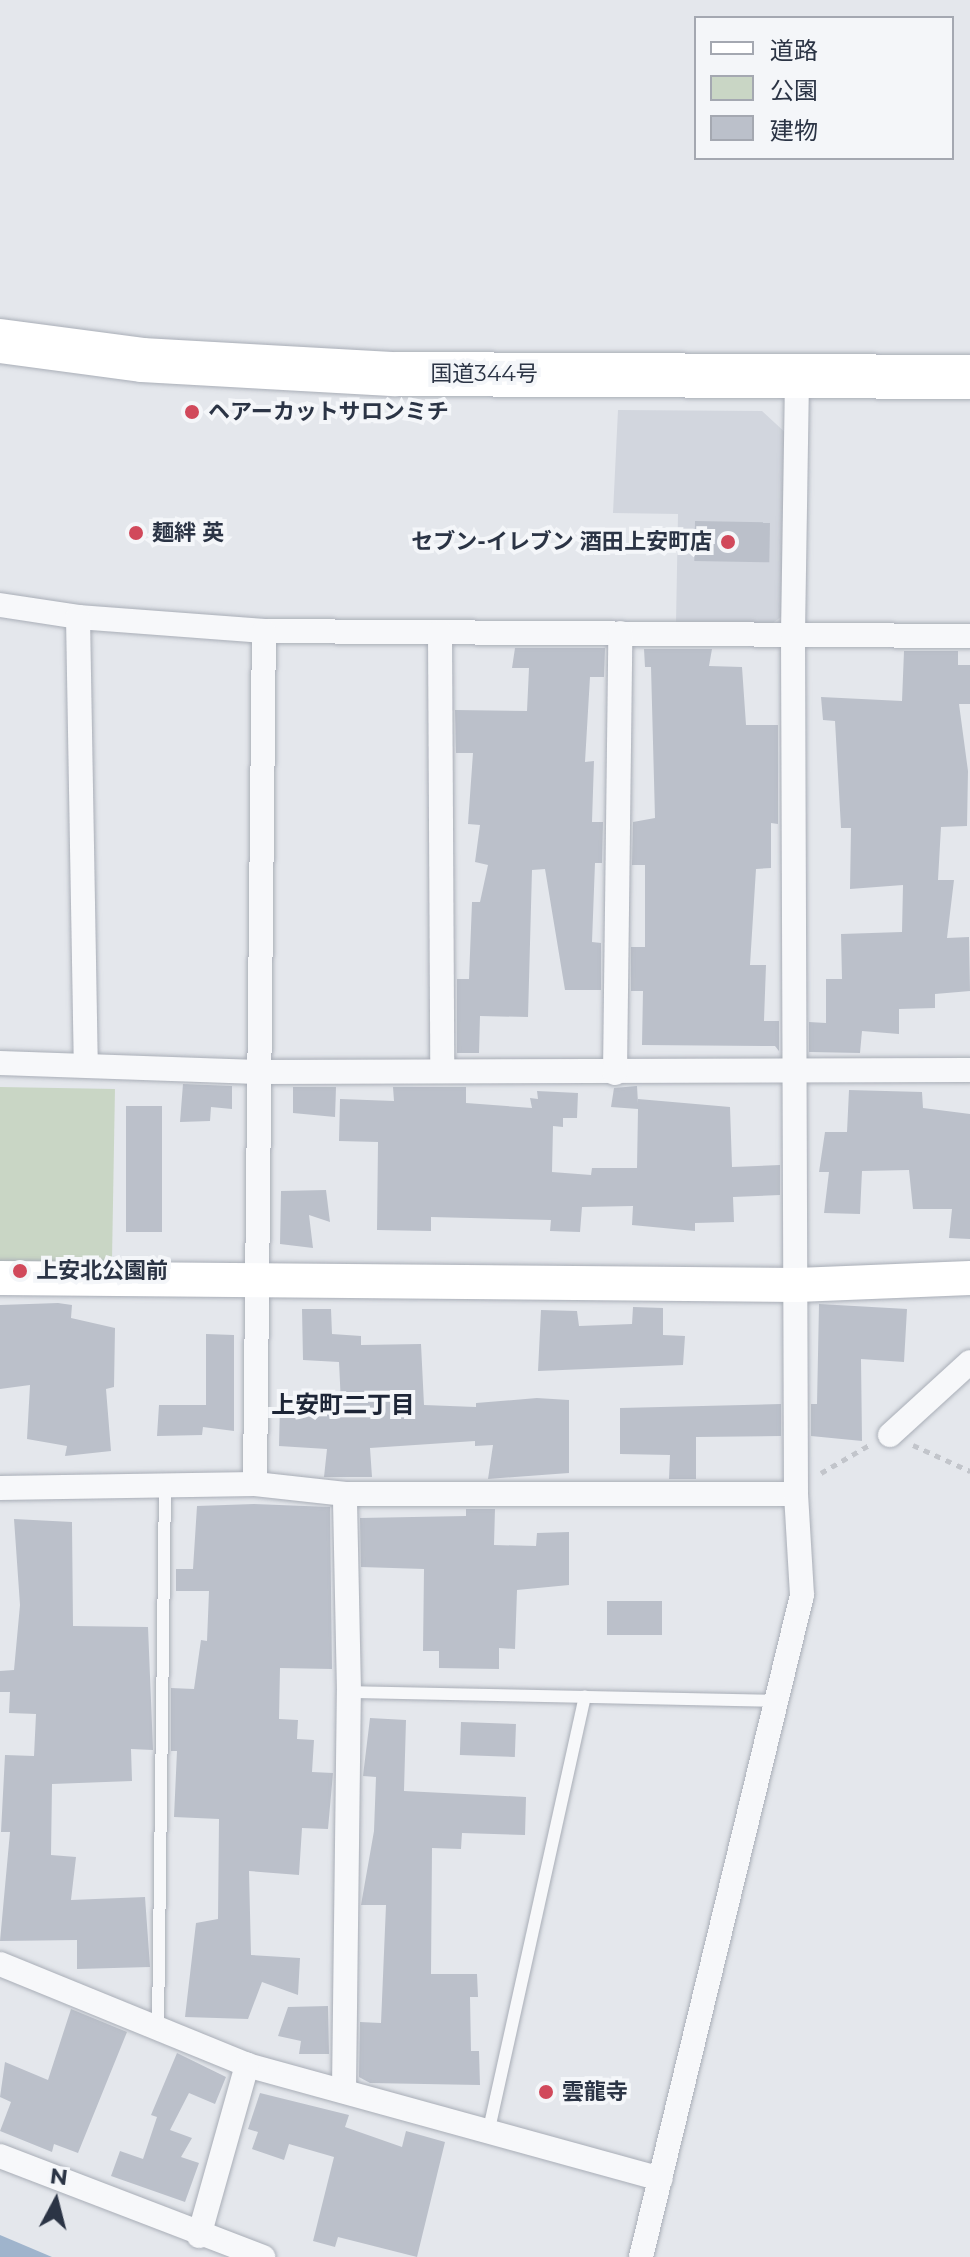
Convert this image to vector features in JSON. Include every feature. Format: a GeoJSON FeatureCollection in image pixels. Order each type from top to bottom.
{"type":"FeatureCollection","features":[{"type":"Feature","properties":{"kind":"highway","name":"国道344号"},"geometry":{"type":"LineString","coordinates":[[0,341],[142,360],[396,374],[970,377]]}},
{"type":"Feature","properties":{"kind":"street"},"geometry":{"type":"LineString","coordinates":[[641,2257],[802,1595],[796,1494],[793,634],[797,375]]}},
{"type":"Feature","properties":{"kind":"street"},"geometry":{"type":"LineString","coordinates":[[0,605],[78,617],[264,631],[970,636]]}},
{"type":"Feature","properties":{"kind":"street"},"geometry":{"type":"LineString","coordinates":[[78,617],[86,1064]]}},
{"type":"Feature","properties":{"kind":"street"},"geometry":{"type":"LineString","coordinates":[[255,1484],[264,631]]}},
{"type":"Feature","properties":{"kind":"street"},"geometry":{"type":"LineString","coordinates":[[440,632],[442,1071]]}},
{"type":"Feature","properties":{"kind":"street"},"geometry":{"type":"LineString","coordinates":[[615,1073],[620,633]]}},
{"type":"Feature","properties":{"kind":"street"},"geometry":{"type":"LineString","coordinates":[[0,1063],[258,1072],[795,1074],[970,1070]]}},
{"type":"Feature","properties":{"kind":"street"},"geometry":{"type":"LineString","coordinates":[[0,1278],[797,1285],[970,1278]]}},
{"type":"Feature","properties":{"kind":"street"},"geometry":{"type":"LineString","coordinates":[[890,1435],[970,1362]]}},
{"type":"Feature","properties":{"kind":"street"},"geometry":{"type":"LineString","coordinates":[[0,1488],[255,1484],[345,1494],[796,1494]]}},
{"type":"Feature","properties":{"kind":"street"},"geometry":{"type":"LineString","coordinates":[[344,2090],[349,1692],[345,1494]]}},
{"type":"Feature","properties":{"kind":"street"},"geometry":{"type":"LineString","coordinates":[[0,1964],[158,2026],[247,2065],[489,2129],[661,2179]]}},
{"type":"Feature","properties":{"kind":"street"},"geometry":{"type":"LineString","coordinates":[[199,2236],[247,2065]]}},
{"type":"Feature","properties":{"kind":"street"},"geometry":{"type":"LineString","coordinates":[[0,2156],[199,2236],[263,2257]]}},
{"type":"Feature","properties":{"kind":"lane"},"geometry":{"type":"LineString","coordinates":[[158,2026],[165,1485]]}},
{"type":"Feature","properties":{"kind":"lane"},"geometry":{"type":"LineString","coordinates":[[349,1692],[776,1701]]}},
{"type":"Feature","properties":{"kind":"lane"},"geometry":{"type":"LineString","coordinates":[[489,2129],[585,1697]]}},
{"type":"Feature","properties":{"kind":"shaded area"},"geometry":{"type":"Polygon","coordinates":[[[618,410],[762,411],[788,435],[785,614],[770,625],[676,623],[678,514],[613,513],[618,410]]]}},
{"type":"Feature","properties":{"kind":"green space"},"geometry":{"type":"Polygon","coordinates":[[[0,1087],[115,1089],[112,1264],[0,1262],[0,1087]]]}},
{"type":"Feature","properties":{"kind":"water"},"geometry":{"type":"Polygon","coordinates":[[[0,2235],[52,2257],[0,2257],[0,2235]]]}},
{"type":"Feature","properties":{"kind":"building"},"geometry":{"type":"Polygon","coordinates":[[[695,521],[770,522],[769,562],[694,561],[695,521]]]}},
{"type":"Feature","properties":{"kind":"building"},"geometry":{"type":"Polygon","coordinates":[[[515,648],[605,648],[604,677],[590,677],[585,762],[594,761],[592,822],[603,822],[602,863],[595,863],[592,942],[601,943],[601,990],[565,990],[545,869],[532,870],[528,1017],[480,1016],[479,1053],[457,1053],[457,979],[469,979],[472,902],[480,902],[488,865],[475,862],[480,825],[468,824],[473,753],[456,753],[455,710],[527,711],[529,668],[512,668],[515,648]]]}},
{"type":"Feature","properties":{"kind":"building"},"geometry":{"type":"Polygon","coordinates":[[[644,649],[712,649],[709,666],[742,667],[746,725],[778,725],[778,824],[771,823],[771,868],[756,869],[750,965],[766,965],[764,1021],[779,1021],[779,1051],[775,1046],[642,1045],[643,991],[631,991],[631,947],[645,947],[645,865],[632,865],[633,822],[655,818],[651,667],[645,667],[644,649]]]}},
{"type":"Feature","properties":{"kind":"building"},"geometry":{"type":"Polygon","coordinates":[[[904,651],[958,651],[958,665],[970,665],[970,704],[959,704],[968,771],[967,826],[941,827],[938,880],[954,880],[947,938],[969,937],[970,991],[935,994],[935,1008],[899,1009],[899,1034],[862,1031],[860,1053],[809,1052],[809,1022],[826,1023],[826,979],[842,979],[841,934],[902,932],[903,885],[850,889],[851,828],[841,828],[835,721],[823,720],[821,697],[902,701],[904,651]]]}},
{"type":"Feature","properties":{"kind":"building"},"geometry":{"type":"Polygon","coordinates":[[[183,1084],[232,1086],[232,1109],[211,1107],[210,1121],[180,1122],[183,1084]]]}},
{"type":"Feature","properties":{"kind":"building"},"geometry":{"type":"Polygon","coordinates":[[[637,1086],[638,1103],[638,1099],[730,1107],[732,1167],[780,1165],[780,1195],[733,1197],[734,1222],[695,1223],[695,1231],[632,1225],[633,1206],[582,1207],[580,1232],[550,1231],[551,1220],[431,1217],[431,1231],[377,1230],[378,1142],[339,1141],[340,1099],[394,1101],[393,1087],[466,1087],[466,1103],[532,1108],[530,1098],[538,1099],[537,1091],[578,1093],[577,1118],[563,1118],[563,1127],[553,1126],[552,1172],[591,1175],[592,1168],[637,1168],[638,1109],[611,1107],[614,1088],[637,1086]]]}},
{"type":"Feature","properties":{"kind":"building"},"geometry":{"type":"Polygon","coordinates":[[[293,1087],[336,1087],[335,1117],[293,1113],[293,1087]]]}},
{"type":"Feature","properties":{"kind":"building"},"geometry":{"type":"Polygon","coordinates":[[[849,1090],[922,1092],[923,1108],[970,1114],[970,1239],[949,1238],[952,1209],[913,1209],[909,1170],[862,1171],[860,1214],[824,1213],[829,1172],[819,1172],[825,1132],[847,1132],[849,1090]]]}},
{"type":"Feature","properties":{"kind":"building"},"geometry":{"type":"Polygon","coordinates":[[[126,1106],[162,1106],[162,1232],[126,1232],[126,1106]]]}},
{"type":"Feature","properties":{"kind":"building"},"geometry":{"type":"Polygon","coordinates":[[[326,1190],[330,1222],[309,1215],[313,1248],[280,1244],[281,1191],[326,1190]]]}},
{"type":"Feature","properties":{"kind":"building"},"geometry":{"type":"Polygon","coordinates":[[[819,1304],[907,1309],[904,1362],[861,1359],[862,1441],[811,1436],[811,1404],[817,1404],[819,1304]]]}},
{"type":"Feature","properties":{"kind":"building"},"geometry":{"type":"Polygon","coordinates":[[[0,1305],[72,1305],[71,1318],[115,1328],[114,1387],[106,1389],[111,1451],[65,1456],[67,1446],[27,1439],[30,1385],[0,1389],[0,1305]]]}},
{"type":"Feature","properties":{"kind":"building"},"geometry":{"type":"Polygon","coordinates":[[[633,1307],[663,1308],[663,1335],[685,1336],[683,1365],[538,1371],[541,1310],[577,1311],[579,1326],[632,1324],[633,1307]]]}},
{"type":"Feature","properties":{"kind":"building"},"geometry":{"type":"Polygon","coordinates":[[[302,1309],[331,1309],[332,1334],[361,1336],[361,1345],[421,1344],[424,1405],[476,1407],[476,1403],[537,1398],[569,1400],[569,1473],[488,1479],[493,1445],[475,1446],[475,1441],[370,1448],[372,1477],[324,1477],[327,1449],[279,1446],[280,1404],[341,1404],[339,1362],[303,1360],[302,1309]]]}},
{"type":"Feature","properties":{"kind":"building"},"geometry":{"type":"Polygon","coordinates":[[[206,1334],[234,1335],[234,1431],[203,1427],[202,1435],[157,1436],[159,1405],[206,1405],[206,1334]]]}},
{"type":"Feature","properties":{"kind":"building"},"geometry":{"type":"Polygon","coordinates":[[[781,1404],[781,1436],[696,1437],[696,1479],[669,1479],[670,1455],[620,1454],[620,1408],[781,1404]]]}},
{"type":"Feature","properties":{"kind":"building"},"geometry":{"type":"Polygon","coordinates":[[[254,1504],[330,1507],[332,1669],[280,1668],[279,1719],[298,1720],[297,1739],[314,1740],[312,1772],[333,1773],[328,1829],[302,1828],[299,1875],[249,1871],[251,1955],[300,1958],[298,1995],[262,1982],[248,2019],[185,2017],[196,1923],[218,1919],[219,1819],[174,1817],[177,1751],[171,1751],[171,1688],[194,1689],[201,1640],[207,1641],[209,1591],[176,1591],[176,1569],[193,1569],[197,1506],[254,1504]]]}},
{"type":"Feature","properties":{"kind":"building"},"geometry":{"type":"Polygon","coordinates":[[[466,1509],[495,1509],[494,1545],[536,1546],[537,1533],[569,1532],[569,1585],[517,1590],[515,1649],[499,1648],[499,1669],[439,1668],[439,1651],[423,1651],[424,1569],[361,1567],[360,1518],[466,1516],[466,1509]]]}},
{"type":"Feature","properties":{"kind":"building"},"geometry":{"type":"Polygon","coordinates":[[[14,1519],[72,1522],[73,1626],[148,1627],[153,1750],[131,1749],[132,1781],[52,1784],[51,1855],[76,1857],[71,1900],[145,1897],[150,1967],[77,1969],[77,1940],[0,1941],[10,1832],[1,1832],[5,1755],[34,1756],[36,1714],[9,1713],[10,1692],[0,1692],[0,1671],[14,1670],[20,1605],[14,1519]]]}},
{"type":"Feature","properties":{"kind":"building"},"geometry":{"type":"Polygon","coordinates":[[[607,1601],[662,1601],[662,1635],[607,1635],[607,1601]]]}},
{"type":"Feature","properties":{"kind":"building"},"geometry":{"type":"Polygon","coordinates":[[[370,1718],[406,1720],[404,1791],[526,1797],[525,1835],[462,1833],[461,1849],[432,1848],[431,1974],[477,1974],[478,1997],[470,1997],[471,2051],[479,2051],[480,2085],[370,2083],[359,2077],[360,2022],[381,2023],[386,1905],[361,1905],[374,1831],[376,1777],[363,1776],[370,1718]]]}},
{"type":"Feature","properties":{"kind":"building"},"geometry":{"type":"Polygon","coordinates":[[[461,1722],[516,1724],[515,1757],[460,1755],[461,1722]]]}},
{"type":"Feature","properties":{"kind":"building"},"geometry":{"type":"Polygon","coordinates":[[[328,2006],[329,2054],[299,2054],[301,2041],[278,2036],[288,2007],[328,2006]]]}},
{"type":"Feature","properties":{"kind":"building"},"geometry":{"type":"Polygon","coordinates":[[[71,2009],[127,2032],[78,2153],[54,2144],[52,2152],[0,2131],[11,2102],[0,2097],[5,2062],[48,2080],[71,2009]]]}},
{"type":"Feature","properties":{"kind":"building"},"geometry":{"type":"Polygon","coordinates":[[[177,2053],[226,2077],[215,2104],[189,2093],[170,2130],[192,2138],[181,2157],[199,2163],[185,2202],[111,2176],[120,2151],[143,2159],[157,2117],[151,2115],[177,2053]]]}},
{"type":"Feature","properties":{"kind":"building"},"geometry":{"type":"Polygon","coordinates":[[[260,2093],[349,2115],[345,2127],[402,2147],[406,2131],[445,2142],[417,2257],[338,2237],[335,2247],[313,2241],[334,2157],[289,2144],[284,2160],[252,2149],[258,2132],[248,2129],[260,2093]]]}},
{"type":"Feature","properties":{"kind":"place","name":"ヘアーカットサロンミチ"},"geometry":{"type":"Point","coordinates":[192,412]}},
{"type":"Feature","properties":{"kind":"place","name":"麺絆 英"},"geometry":{"type":"Point","coordinates":[136,533]}},
{"type":"Feature","properties":{"kind":"place","name":"セブン-イレブン 酒田上安町店"},"geometry":{"type":"Point","coordinates":[728,542]}},
{"type":"Feature","properties":{"kind":"place","name":"上安北公園前"},"geometry":{"type":"Point","coordinates":[20,1271]}},
{"type":"Feature","properties":{"kind":"place","name":"雲龍寺"},"geometry":{"type":"Point","coordinates":[546,2092]}},
{"type":"Feature","properties":{"kind":"district","name":"上安町二丁目"},"geometry":{"type":"Point","coordinates":[343,1405]}}]}
